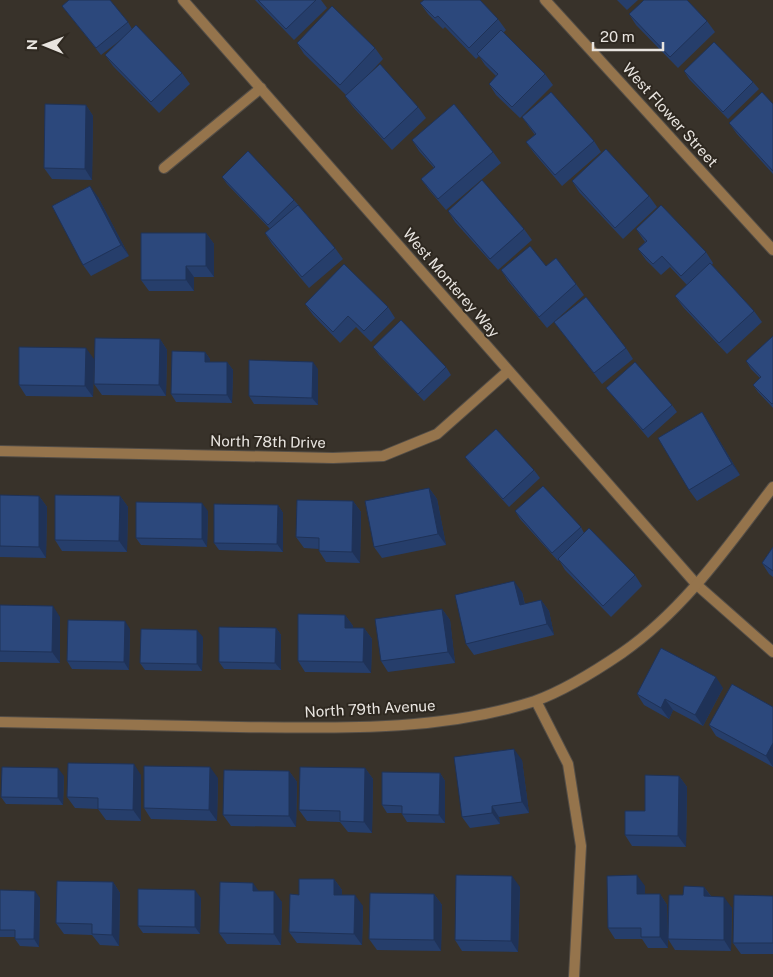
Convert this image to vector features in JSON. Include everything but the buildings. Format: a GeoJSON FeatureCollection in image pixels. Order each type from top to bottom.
{"type":"FeatureCollection","features":[{"type":"Feature","properties":{"kind":"street","name":"West Monterey Way"},"geometry":{"type":"LineString","coordinates":[[183,0],[698,585],[773,652]]}},
{"type":"Feature","properties":{"kind":"street","name":"West Flower Street"},"geometry":{"type":"LineString","coordinates":[[544,0],[773,250]]}},
{"type":"Feature","properties":{"kind":"street"},"geometry":{"type":"LineString","coordinates":[[164,168],[261,88]]}},
{"type":"Feature","properties":{"kind":"street","name":"North 78th Drive"},"geometry":{"type":"LineString","coordinates":[[0,451],[323,458],[383,456],[437,434],[508,371]]}},
{"type":"Feature","properties":{"kind":"street","name":"North 79th Avenue"},"geometry":{"type":"LineString","coordinates":[[0,722],[328,728],[408,725],[468,717],[536,701],[580,678],[623,652],[698,585],[773,487]]}},
{"type":"Feature","properties":{"kind":"street"},"geometry":{"type":"LineString","coordinates":[[536,701],[568,764],[579,837],[574,977]]}}]}
